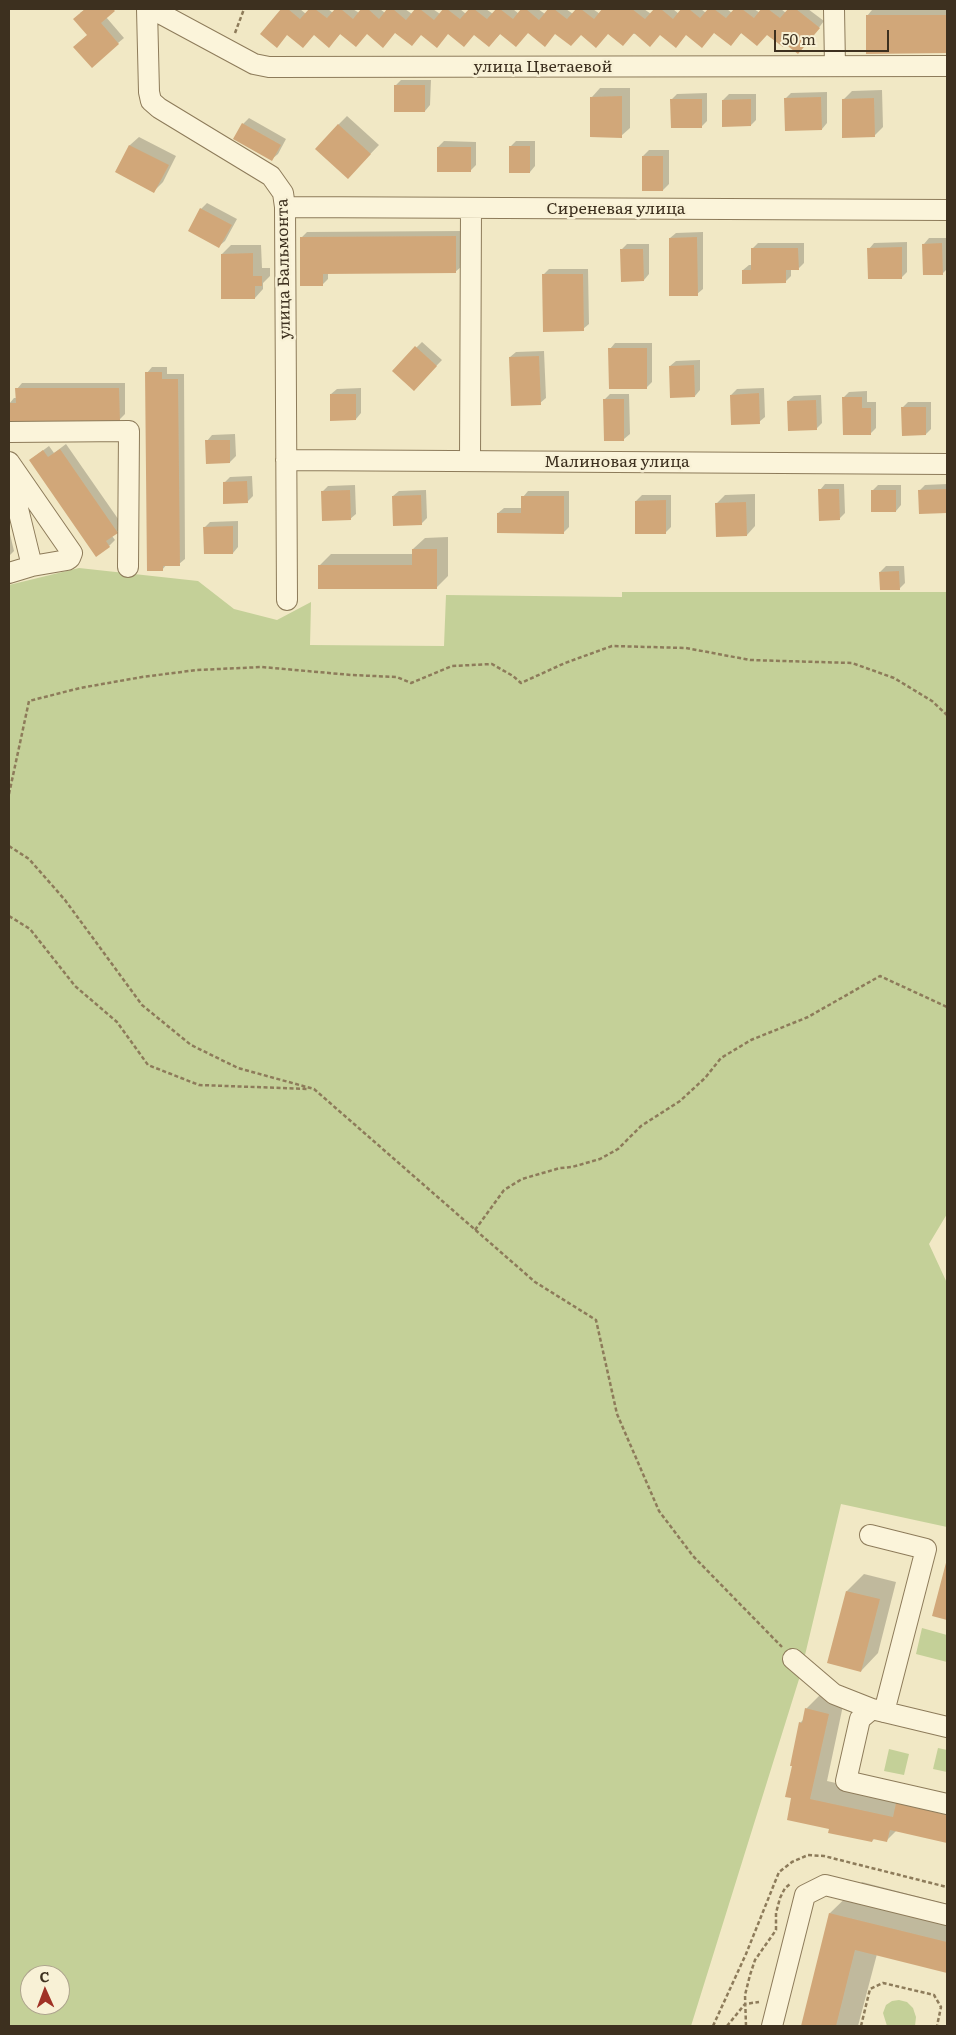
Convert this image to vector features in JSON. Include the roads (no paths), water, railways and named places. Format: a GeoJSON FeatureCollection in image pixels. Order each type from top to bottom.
{"type":"FeatureCollection","features":[{"type":"Feature","properties":{"kind":"street","name":"улица Бальмонта"},"geometry":{"type":"LineString","coordinates":[[148,9],[149,92],[151,101],[159,108],[271,176],[283,193],[285,207],[287,600]]}},
{"type":"Feature","properties":{"kind":"street","name":"улица Цветаевой"},"geometry":{"type":"LineString","coordinates":[[152,9],[254,64],[269,67],[947,66]]}},
{"type":"Feature","properties":{"kind":"street"},"geometry":{"type":"LineString","coordinates":[[834,9],[835,66]]}},
{"type":"Feature","properties":{"kind":"street","name":"Сиреневая улица"},"geometry":{"type":"LineString","coordinates":[[285,207],[947,210]]}},
{"type":"Feature","properties":{"kind":"street"},"geometry":{"type":"LineString","coordinates":[[470,461],[471,208]]}},
{"type":"Feature","properties":{"kind":"street"},"geometry":{"type":"LineString","coordinates":[[9,432],[129,431],[128,567]]}},
{"type":"Feature","properties":{"kind":"street","name":"Малиновая улица"},"geometry":{"type":"LineString","coordinates":[[286,460],[947,464]]}},
{"type":"Feature","properties":{"kind":"street"},"geometry":{"type":"LineString","coordinates":[[9,462],[72,553],[67,560],[32,566],[9,573]]}},
{"type":"Feature","properties":{"kind":"street"},"geometry":{"type":"LineString","coordinates":[[9,472],[32,566]]}},
{"type":"Feature","properties":{"kind":"street"},"geometry":{"type":"LineString","coordinates":[[870,1535],[926,1549],[878,1710],[860,1718],[846,1781],[947,1804]]}},
{"type":"Feature","properties":{"kind":"street"},"geometry":{"type":"LineString","coordinates":[[793,1659],[834,1694],[878,1710],[947,1727]]}},
{"type":"Feature","properties":{"kind":"street"},"geometry":{"type":"LineString","coordinates":[[772,2026],[805,1895],[824,1885],[947,1915]]}}]}
